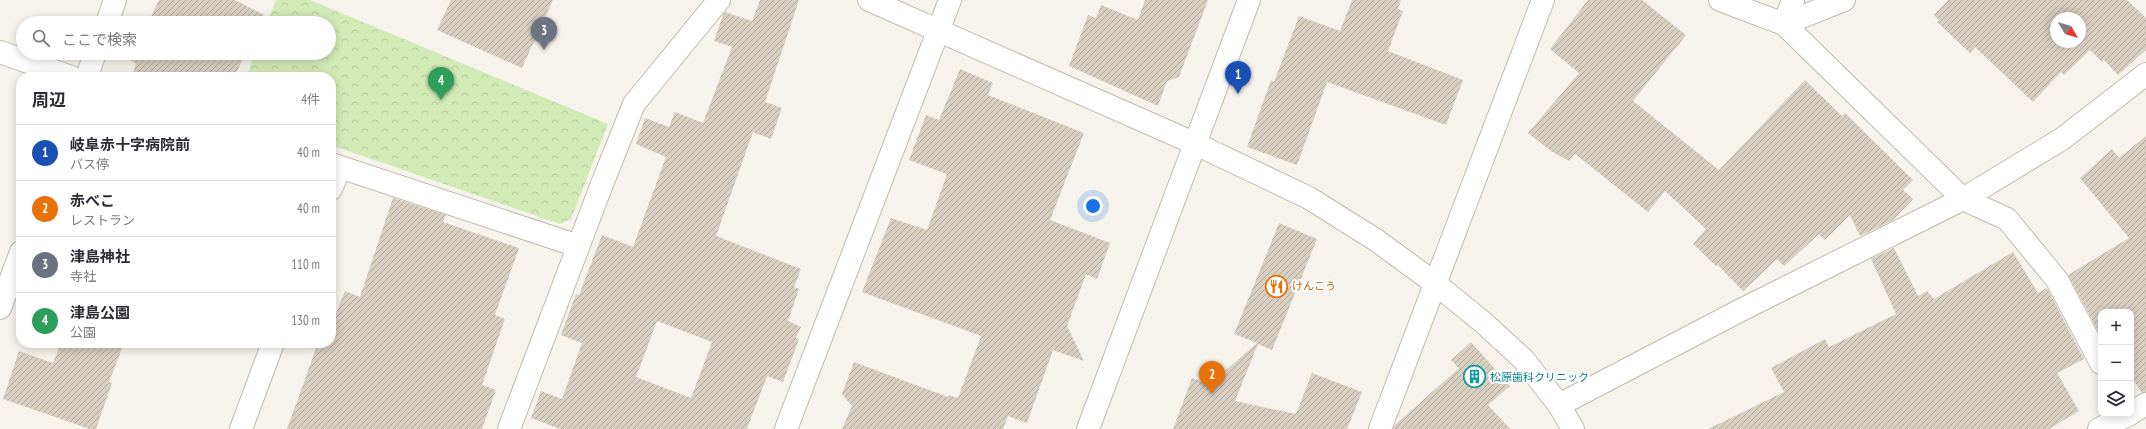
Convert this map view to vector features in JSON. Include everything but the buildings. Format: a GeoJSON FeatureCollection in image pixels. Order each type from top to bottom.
{"type":"FeatureCollection","features":[{"type":"Feature","properties":{"kind":"street"},"geometry":{"type":"LineString","coordinates":[[109,16],[115,0]]}},
{"type":"Feature","properties":{"kind":"street"},"geometry":{"type":"LineString","coordinates":[[509,429],[578,246],[634,104],[719,0]]}},
{"type":"Feature","properties":{"kind":"street"},"geometry":{"type":"LineString","coordinates":[[869,0],[938,32],[1196,144],[1308,198],[1376,240],[1436,284],[1485,324],[1524,360],[1559,406],[1573,429]]}},
{"type":"Feature","properties":{"kind":"street"},"geometry":{"type":"LineString","coordinates":[[786,429],[950,0]]}},
{"type":"Feature","properties":{"kind":"street"},"geometry":{"type":"LineString","coordinates":[[1088,429],[1196,144],[1248,0]]}},
{"type":"Feature","properties":{"kind":"street"},"geometry":{"type":"LineString","coordinates":[[1380,429],[1543,0]]}},
{"type":"Feature","properties":{"kind":"street"},"geometry":{"type":"LineString","coordinates":[[1720,0],[1784,24],[1963,199],[2007,219],[2057,280],[2098,357]]}},
{"type":"Feature","properties":{"kind":"street"},"geometry":{"type":"LineString","coordinates":[[1784,24],[1793,0]]}},
{"type":"Feature","properties":{"kind":"street"},"geometry":{"type":"LineString","coordinates":[[1784,24],[1844,0]]}},
{"type":"Feature","properties":{"kind":"street"},"geometry":{"type":"LineString","coordinates":[[0,52],[16,58]]}},
{"type":"Feature","properties":{"kind":"street"},"geometry":{"type":"LineString","coordinates":[[23,60],[57,72]]}},
{"type":"Feature","properties":{"kind":"street"},"geometry":{"type":"LineString","coordinates":[[88,72],[93,60]]}},
{"type":"Feature","properties":{"kind":"street"},"geometry":{"type":"LineString","coordinates":[[1559,406],[1743,309],[1963,199],[2062,139],[2146,74]]}},
{"type":"Feature","properties":{"kind":"street"},"geometry":{"type":"LineString","coordinates":[[336,165],[578,246]]}},
{"type":"Feature","properties":{"kind":"street"},"geometry":{"type":"LineString","coordinates":[[0,308],[16,265]]}},
{"type":"Feature","properties":{"kind":"street"},"geometry":{"type":"LineString","coordinates":[[241,429],[271,348]]}},
{"type":"Feature","properties":{"kind":"street"},"geometry":{"type":"LineString","coordinates":[[2099,429],[2128,417]]}},
{"type":"Feature","properties":{"kind":"green space"},"geometry":{"type":"Polygon","coordinates":[[[276,0],[310,0],[608,124],[571,219],[560,224],[336,147],[336,72],[248,72],[252,60],[336,60],[336,16],[270,16],[276,0]]]}},
{"type":"Feature","properties":{"kind":"place","name":"津島神社"},"geometry":{"type":"Point","coordinates":[544,50]}},
{"type":"Feature","properties":{"kind":"place","name":"岐阜赤十字病院前"},"geometry":{"type":"Point","coordinates":[1238,94]}},
{"type":"Feature","properties":{"kind":"place","name":"津島公園"},"geometry":{"type":"Point","coordinates":[441,100]}},
{"type":"Feature","properties":{"kind":"place","name":"けんこう"},"geometry":{"type":"Point","coordinates":[1276,286]}},
{"type":"Feature","properties":{"kind":"place","name":"松原歯科クリニック"},"geometry":{"type":"Point","coordinates":[1475,377]}},
{"type":"Feature","properties":{"kind":"place","name":"赤べこ"},"geometry":{"type":"Point","coordinates":[1212,394]}}]}
